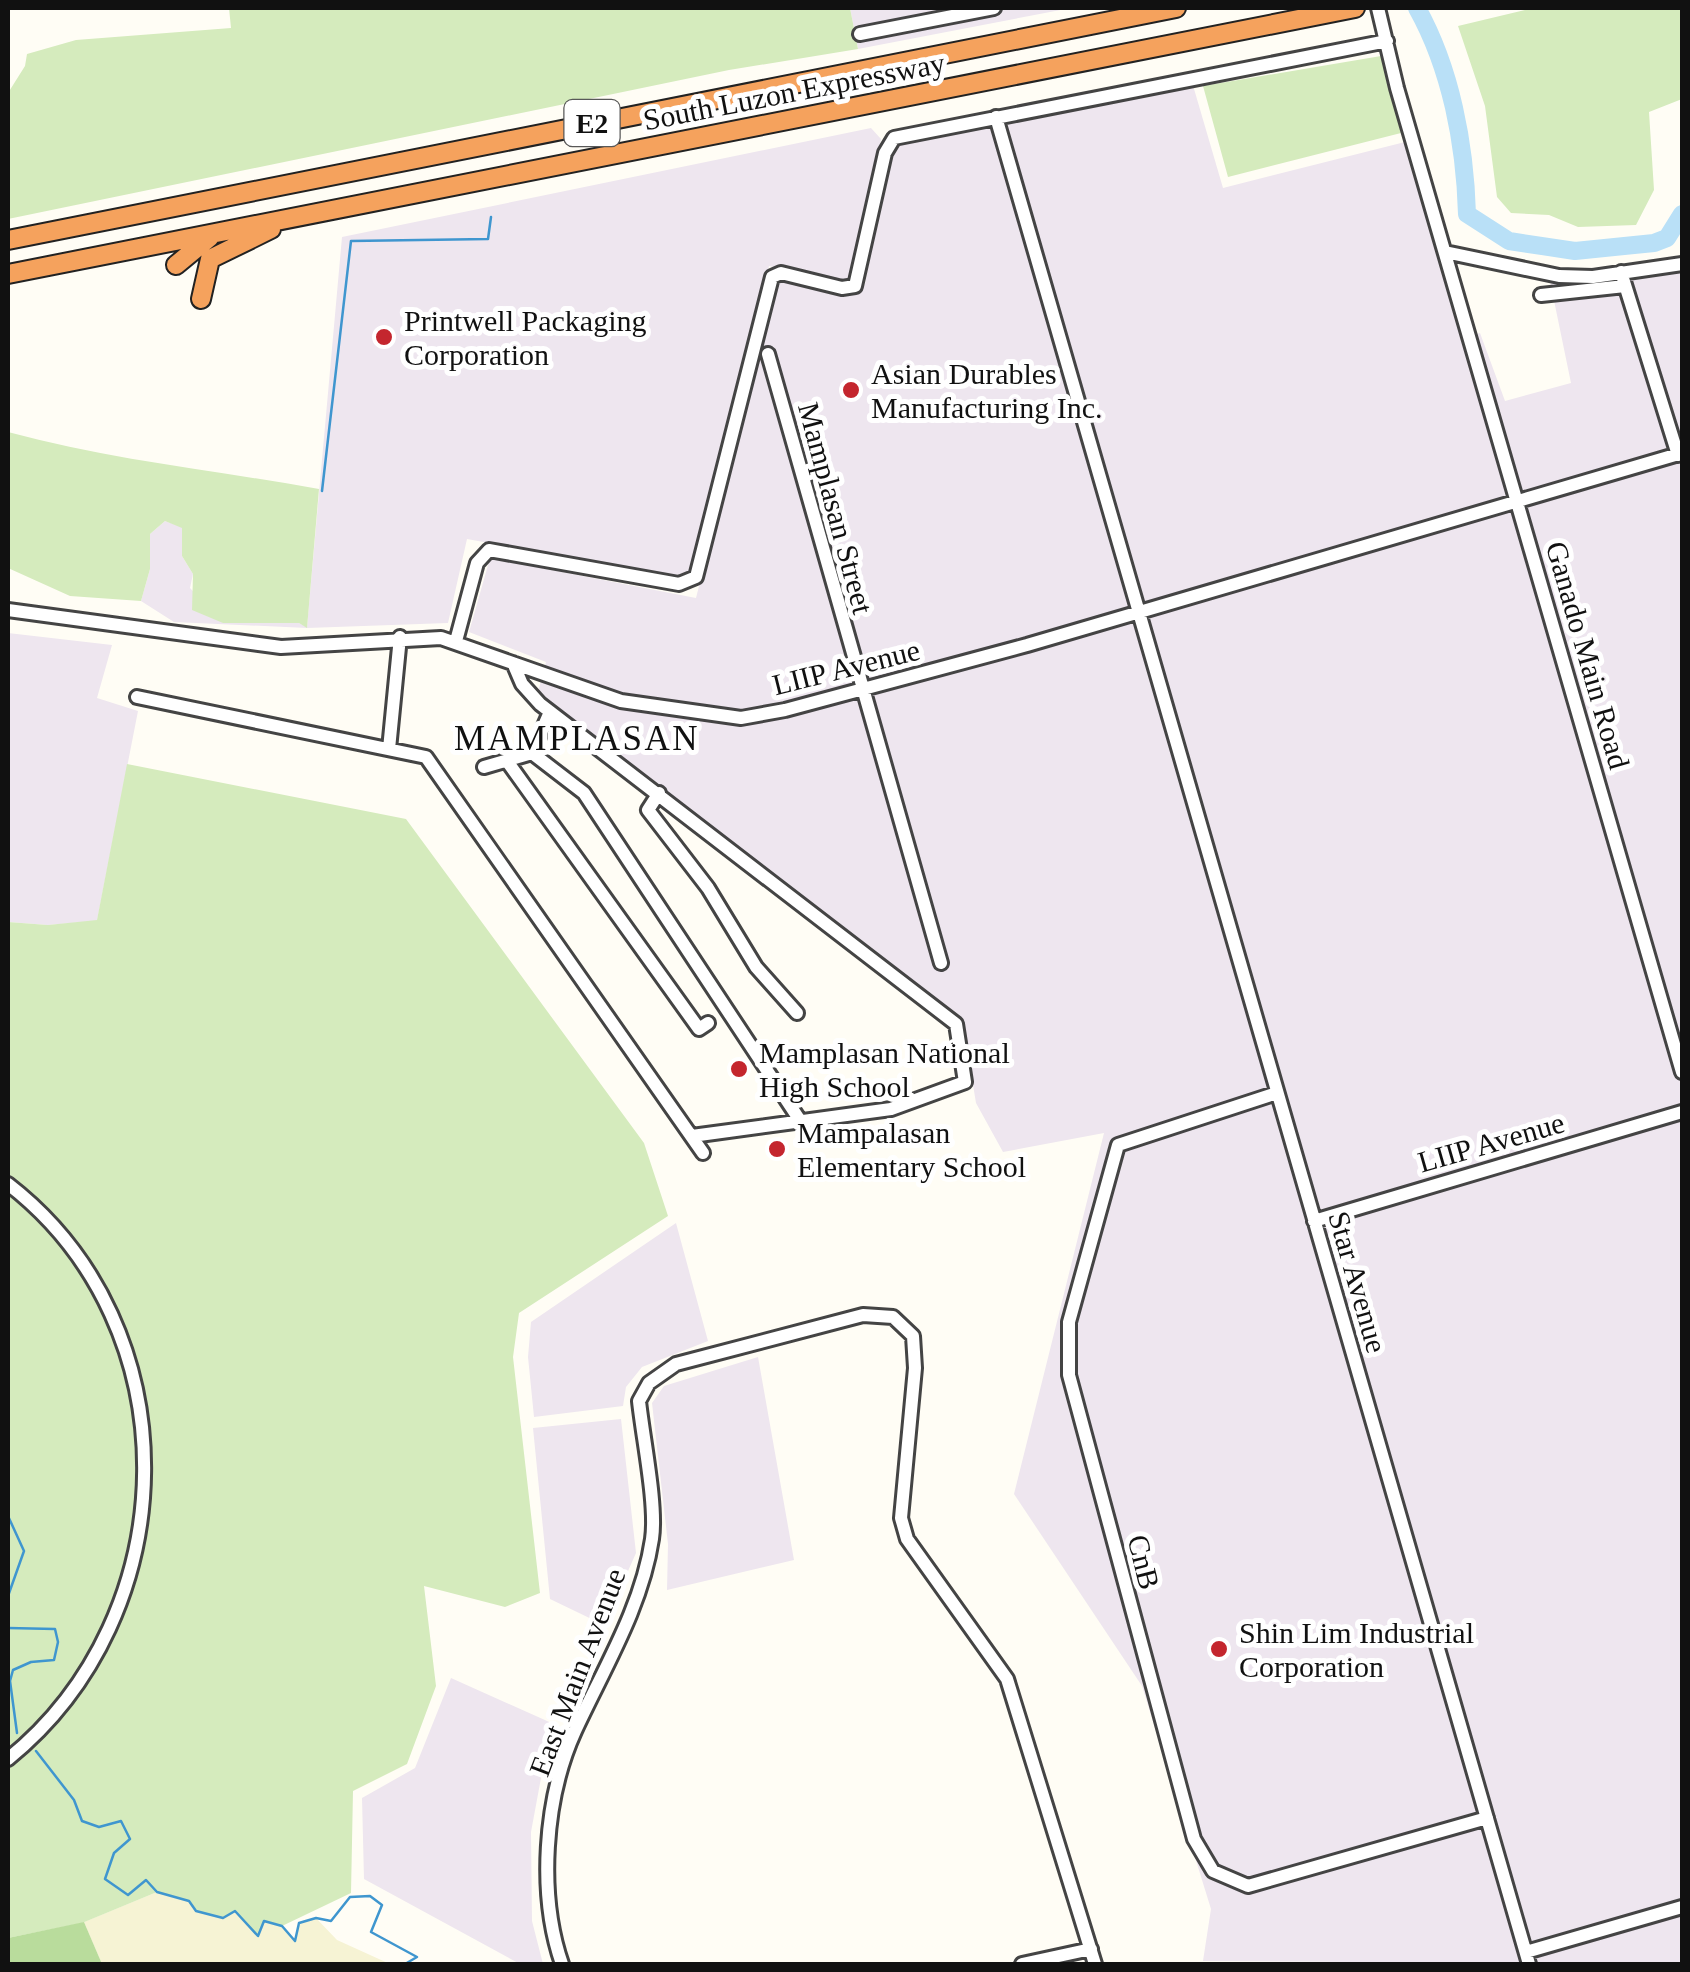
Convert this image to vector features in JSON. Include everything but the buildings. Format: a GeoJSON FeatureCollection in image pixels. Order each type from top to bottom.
{"type":"FeatureCollection","features":[{"type":"Feature","properties":{"kind":"highway","name":"South Luzon Expressway"},"geometry":{"type":"LineString","coordinates":[[8,240],[1176,8]]}},
{"type":"Feature","properties":{"kind":"highway","name":"South Luzon Expressway"},"geometry":{"type":"LineString","coordinates":[[8,274],[1355,8]]}},
{"type":"Feature","properties":{"kind":"highway"},"geometry":{"type":"LineString","coordinates":[[201,299],[210,259],[296,216]]}},
{"type":"Feature","properties":{"kind":"highway"},"geometry":{"type":"LineString","coordinates":[[176,265],[216,233]]}},
{"type":"Feature","properties":{"kind":"street"},"geometry":{"type":"LineString","coordinates":[[860,34],[994,8]]}},
{"type":"Feature","properties":{"kind":"street","name":"Ganado Main Road"},"geometry":{"type":"LineString","coordinates":[[1378,8],[1682,1072]]}},
{"type":"Feature","properties":{"kind":"street"},"geometry":{"type":"LineString","coordinates":[[456,642],[477,562],[486,551],[682,584],[692,581],[772,277],[780,274],[852,287],[858,279],[890,142],[905,133],[1387,41]]}},
{"type":"Feature","properties":{"kind":"street","name":"Star Avenue"},"geometry":{"type":"LineString","coordinates":[[996,117],[1528,1958]]}},
{"type":"Feature","properties":{"kind":"street"},"geometry":{"type":"LineString","coordinates":[[1445,252],[1559,276],[1623,279]]}},
{"type":"Feature","properties":{"kind":"street"},"geometry":{"type":"LineString","coordinates":[[1541,295],[1682,264]]}},
{"type":"Feature","properties":{"kind":"street"},"geometry":{"type":"LineString","coordinates":[[1623,279],[1680,454]]}},
{"type":"Feature","properties":{"kind":"street","name":"Mamplasan Street"},"geometry":{"type":"LineString","coordinates":[[768,354],[941,963]]}},
{"type":"Feature","properties":{"kind":"street","name":"LIIP Avenue"},"geometry":{"type":"LineString","coordinates":[[8,610],[269,646],[400,638],[456,642],[621,701],[742,718],[861,690],[1138,613],[1680,454]]}},
{"type":"Feature","properties":{"kind":"street"},"geometry":{"type":"LineString","coordinates":[[389,749],[400,638]]}},
{"type":"Feature","properties":{"kind":"street"},"geometry":{"type":"LineString","coordinates":[[513,663],[522,684],[550,712],[956,1024],[965,1082],[890,1110],[799,1118],[692,1136]]}},
{"type":"Feature","properties":{"kind":"street"},"geometry":{"type":"LineString","coordinates":[[137,697],[426,757],[703,1154]]}},
{"type":"Feature","properties":{"kind":"street"},"geometry":{"type":"LineString","coordinates":[[484,767],[532,753],[550,712]]}},
{"type":"Feature","properties":{"kind":"street"},"geometry":{"type":"LineString","coordinates":[[532,753],[584,793],[799,1118]]}},
{"type":"Feature","properties":{"kind":"street"},"geometry":{"type":"LineString","coordinates":[[506,761],[698,1029],[708,1023]]}},
{"type":"Feature","properties":{"kind":"street"},"geometry":{"type":"LineString","coordinates":[[659,792],[648,810],[708,888],[756,968],[796,1013]]}},
{"type":"Feature","properties":{"kind":"street","name":"CnB"},"geometry":{"type":"LineString","coordinates":[[1277,1093],[1118,1144],[1066,1334],[1069,1374],[1194,1839],[1205,1862],[1218,1875],[1252,1886],[1487,1818]]}},
{"type":"Feature","properties":{"kind":"street","name":"LIIP Avenue"},"geometry":{"type":"LineString","coordinates":[[1314,1221],[1682,1112]]}},
{"type":"Feature","properties":{"kind":"street"},"geometry":{"type":"LineString","coordinates":[[8,1184],[54,1228],[102,1298],[134,1376],[146,1459],[139,1544],[112,1626],[63,1704],[8,1759]]}},
{"type":"Feature","properties":{"kind":"street","name":"East Main Avenue"},"geometry":{"type":"LineString","coordinates":[[562,1964],[548,1914],[552,1812],[572,1736],[624,1631],[652,1538],[640,1402],[649,1383],[676,1364],[863,1314],[893,1317],[913,1336],[915,1368],[901,1518],[1007,1679],[1095,1964]]}},
{"type":"Feature","properties":{"kind":"street"},"geometry":{"type":"LineString","coordinates":[[1528,1958],[1682,1907]]}},
{"type":"Feature","properties":{"kind":"street"},"geometry":{"type":"LineString","coordinates":[[1022,1964],[1090,1949]]}},
{"type":"Feature","properties":{"kind":"shaded area"},"geometry":{"type":"Polygon","coordinates":[[[850,8],[1071,8],[858,49],[850,8]]]}},
{"type":"Feature","properties":{"kind":"shaded area"},"geometry":{"type":"Polygon","coordinates":[[[1192,82],[1223,188],[1405,142],[1462,339],[1480,333],[1505,401],[1571,383],[1550,281],[1601,283],[1682,271],[1682,1964],[1203,1961],[1211,1909],[1142,1686],[1014,1494],[1104,1133],[1003,1152],[976,1103],[963,1024],[538,692],[546,662],[469,632],[490,558],[696,598],[777,277],[854,295],[865,284],[889,153],[901,140],[1192,82]]]}},
{"type":"Feature","properties":{"kind":"shaded area"},"geometry":{"type":"Polygon","coordinates":[[[871,128],[881,139],[855,273],[845,283],[769,266],[692,571],[676,577],[467,539],[448,623],[307,628],[174,622],[141,601],[150,569],[150,534],[165,521],[182,527],[182,556],[193,574],[190,588],[223,623],[299,623],[307,627],[342,237],[871,128]]]}},
{"type":"Feature","properties":{"kind":"shaded area"},"geometry":{"type":"Polygon","coordinates":[[[8,633],[112,645],[97,698],[138,711],[97,921],[48,925],[8,922],[8,633]]]}},
{"type":"Feature","properties":{"kind":"shaded area"},"geometry":{"type":"Polygon","coordinates":[[[676,1223],[708,1341],[642,1367],[626,1387],[623,1406],[534,1417],[528,1357],[531,1322],[676,1223]]]}},
{"type":"Feature","properties":{"kind":"shaded area"},"geometry":{"type":"Polygon","coordinates":[[[758,1357],[794,1560],[667,1590],[668,1544],[652,1403],[664,1386],[758,1357]]]}},
{"type":"Feature","properties":{"kind":"shaded area"},"geometry":{"type":"Polygon","coordinates":[[[621,1419],[636,1553],[604,1625],[550,1599],[533,1428],[621,1419]]]}},
{"type":"Feature","properties":{"kind":"shaded area"},"geometry":{"type":"Polygon","coordinates":[[[451,1678],[565,1729],[541,1778],[531,1832],[532,1921],[543,1964],[520,1964],[364,1879],[362,1798],[415,1768],[451,1678]]]}},
{"type":"Feature","properties":{"kind":"shaded area"},"geometry":{"type":"Polygon","coordinates":[[[157,1892],[189,1901],[196,1911],[223,1918],[235,1911],[258,1936],[264,1921],[282,1926],[295,1940],[299,1923],[316,1918],[337,1940],[390,1964],[102,1964],[84,1922],[157,1892]]]}},
{"type":"Feature","properties":{"kind":"green space"},"geometry":{"type":"Polygon","coordinates":[[[229,8],[850,8],[858,49],[729,70],[8,219],[8,93],[25,66],[27,54],[76,40],[231,28],[229,8]]]}},
{"type":"Feature","properties":{"kind":"green space"},"geometry":{"type":"Polygon","coordinates":[[[1533,8],[1682,8],[1682,99],[1649,112],[1654,190],[1636,225],[1578,227],[1549,215],[1511,213],[1497,197],[1485,106],[1458,26],[1533,8]]]}},
{"type":"Feature","properties":{"kind":"green space"},"geometry":{"type":"Polygon","coordinates":[[[1381,56],[1401,133],[1228,177],[1203,86],[1381,56]]]}},
{"type":"Feature","properties":{"kind":"green space"},"geometry":{"type":"Polygon","coordinates":[[[8,432],[124,457],[319,489],[307,628],[299,623],[223,623],[192,610],[193,574],[182,556],[182,528],[165,521],[150,534],[150,569],[141,601],[70,596],[8,568],[8,432]]]}},
{"type":"Feature","properties":{"kind":"green space"},"geometry":{"type":"Polygon","coordinates":[[[127,764],[406,819],[644,1143],[668,1216],[519,1313],[513,1357],[540,1593],[505,1607],[424,1586],[436,1686],[407,1764],[353,1791],[351,1893],[282,1926],[264,1921],[258,1936],[235,1911],[223,1918],[196,1911],[189,1901],[157,1892],[82,1923],[8,1938],[8,922],[48,925],[97,920],[127,764]]]}},
{"type":"Feature","properties":{"kind":"green space"},"geometry":{"type":"Polygon","coordinates":[[[84,1922],[102,1964],[8,1964],[8,1938],[84,1922]]]}},
{"type":"Feature","properties":{"kind":"waterway"},"geometry":{"type":"LineString","coordinates":[[1417,8],[1439,56],[1454,108],[1467,214],[1509,241],[1575,251],[1654,243],[1667,238],[1682,214]]}},
{"type":"Feature","properties":{"kind":"waterway"},"geometry":{"type":"LineString","coordinates":[[322,491],[351,241],[488,239],[491,217]]}},
{"type":"Feature","properties":{"kind":"waterway"},"geometry":{"type":"LineString","coordinates":[[8,1516],[24,1551],[8,1596]]}},
{"type":"Feature","properties":{"kind":"waterway"},"geometry":{"type":"LineString","coordinates":[[8,1628],[55,1629],[58,1642],[54,1660],[31,1662],[13,1670],[10,1681],[17,1733]]}},
{"type":"Feature","properties":{"kind":"waterway"},"geometry":{"type":"LineString","coordinates":[[36,1751],[74,1800],[82,1821],[99,1827],[121,1821],[130,1839],[114,1853],[105,1879],[128,1895],[146,1880],[157,1892],[189,1901],[196,1911],[223,1918],[235,1911],[258,1936],[264,1921],[282,1926],[295,1941],[299,1923],[316,1918],[331,1921],[350,1897],[370,1896],[382,1905],[371,1932],[417,1957],[405,1964]]}},
{"type":"Feature","properties":{"kind":"place","name":"Printwell Packaging Corporation"},"geometry":{"type":"Point","coordinates":[384,337]}},
{"type":"Feature","properties":{"kind":"place","name":"Asian Durables Manufacturing Inc."},"geometry":{"type":"Point","coordinates":[851,390]}},
{"type":"Feature","properties":{"kind":"place","name":"Mamplasan National High School"},"geometry":{"type":"Point","coordinates":[739,1069]}},
{"type":"Feature","properties":{"kind":"place","name":"Mampalasan Elementary School"},"geometry":{"type":"Point","coordinates":[777,1149]}},
{"type":"Feature","properties":{"kind":"place","name":"Shin Lim Industrial Corporation"},"geometry":{"type":"Point","coordinates":[1219,1649]}},
{"type":"Feature","properties":{"kind":"district","name":"MAMPLASAN"},"geometry":{"type":"Point","coordinates":[577,738]}}]}
